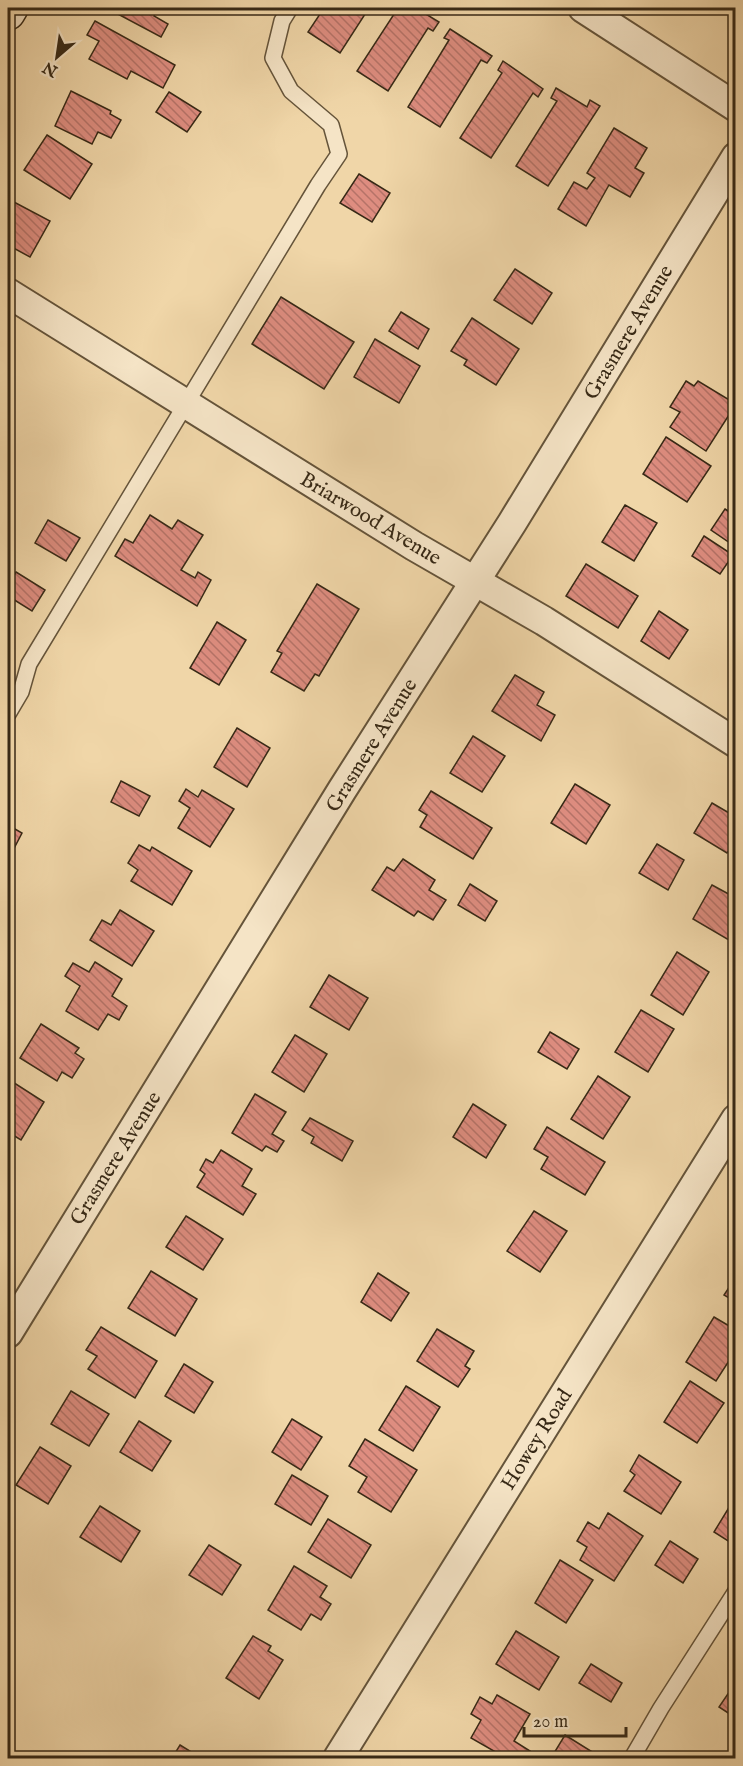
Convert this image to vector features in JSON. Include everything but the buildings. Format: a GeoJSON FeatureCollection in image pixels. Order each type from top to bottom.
{"type":"FeatureCollection","features":[{"type":"Feature","properties":{"kind":"street"},"geometry":{"type":"LineString","coordinates":[[8,13],[11,8]]}},
{"type":"Feature","properties":{"kind":"street"},"geometry":{"type":"LineString","coordinates":[[583,8],[735,107]]}},
{"type":"Feature","properties":{"kind":"street","name":"Grasmere Avenue"},"geometry":{"type":"LineString","coordinates":[[8,1333],[735,157]]}},
{"type":"Feature","properties":{"kind":"street","name":"Briarwood Avenue"},"geometry":{"type":"LineString","coordinates":[[8,293],[414,546],[544,621],[735,743]]}},
{"type":"Feature","properties":{"kind":"street","name":"Howey Road"},"geometry":{"type":"LineString","coordinates":[[338,1758],[735,1119]]}},
{"type":"Feature","properties":{"kind":"lane"},"geometry":{"type":"LineString","coordinates":[[8,714],[21,692],[29,663],[318,185],[339,154],[331,125],[291,91],[273,58],[282,21],[290,8]]}},
{"type":"Feature","properties":{"kind":"lane"},"geometry":{"type":"LineString","coordinates":[[632,1758],[735,1592]]}}]}
